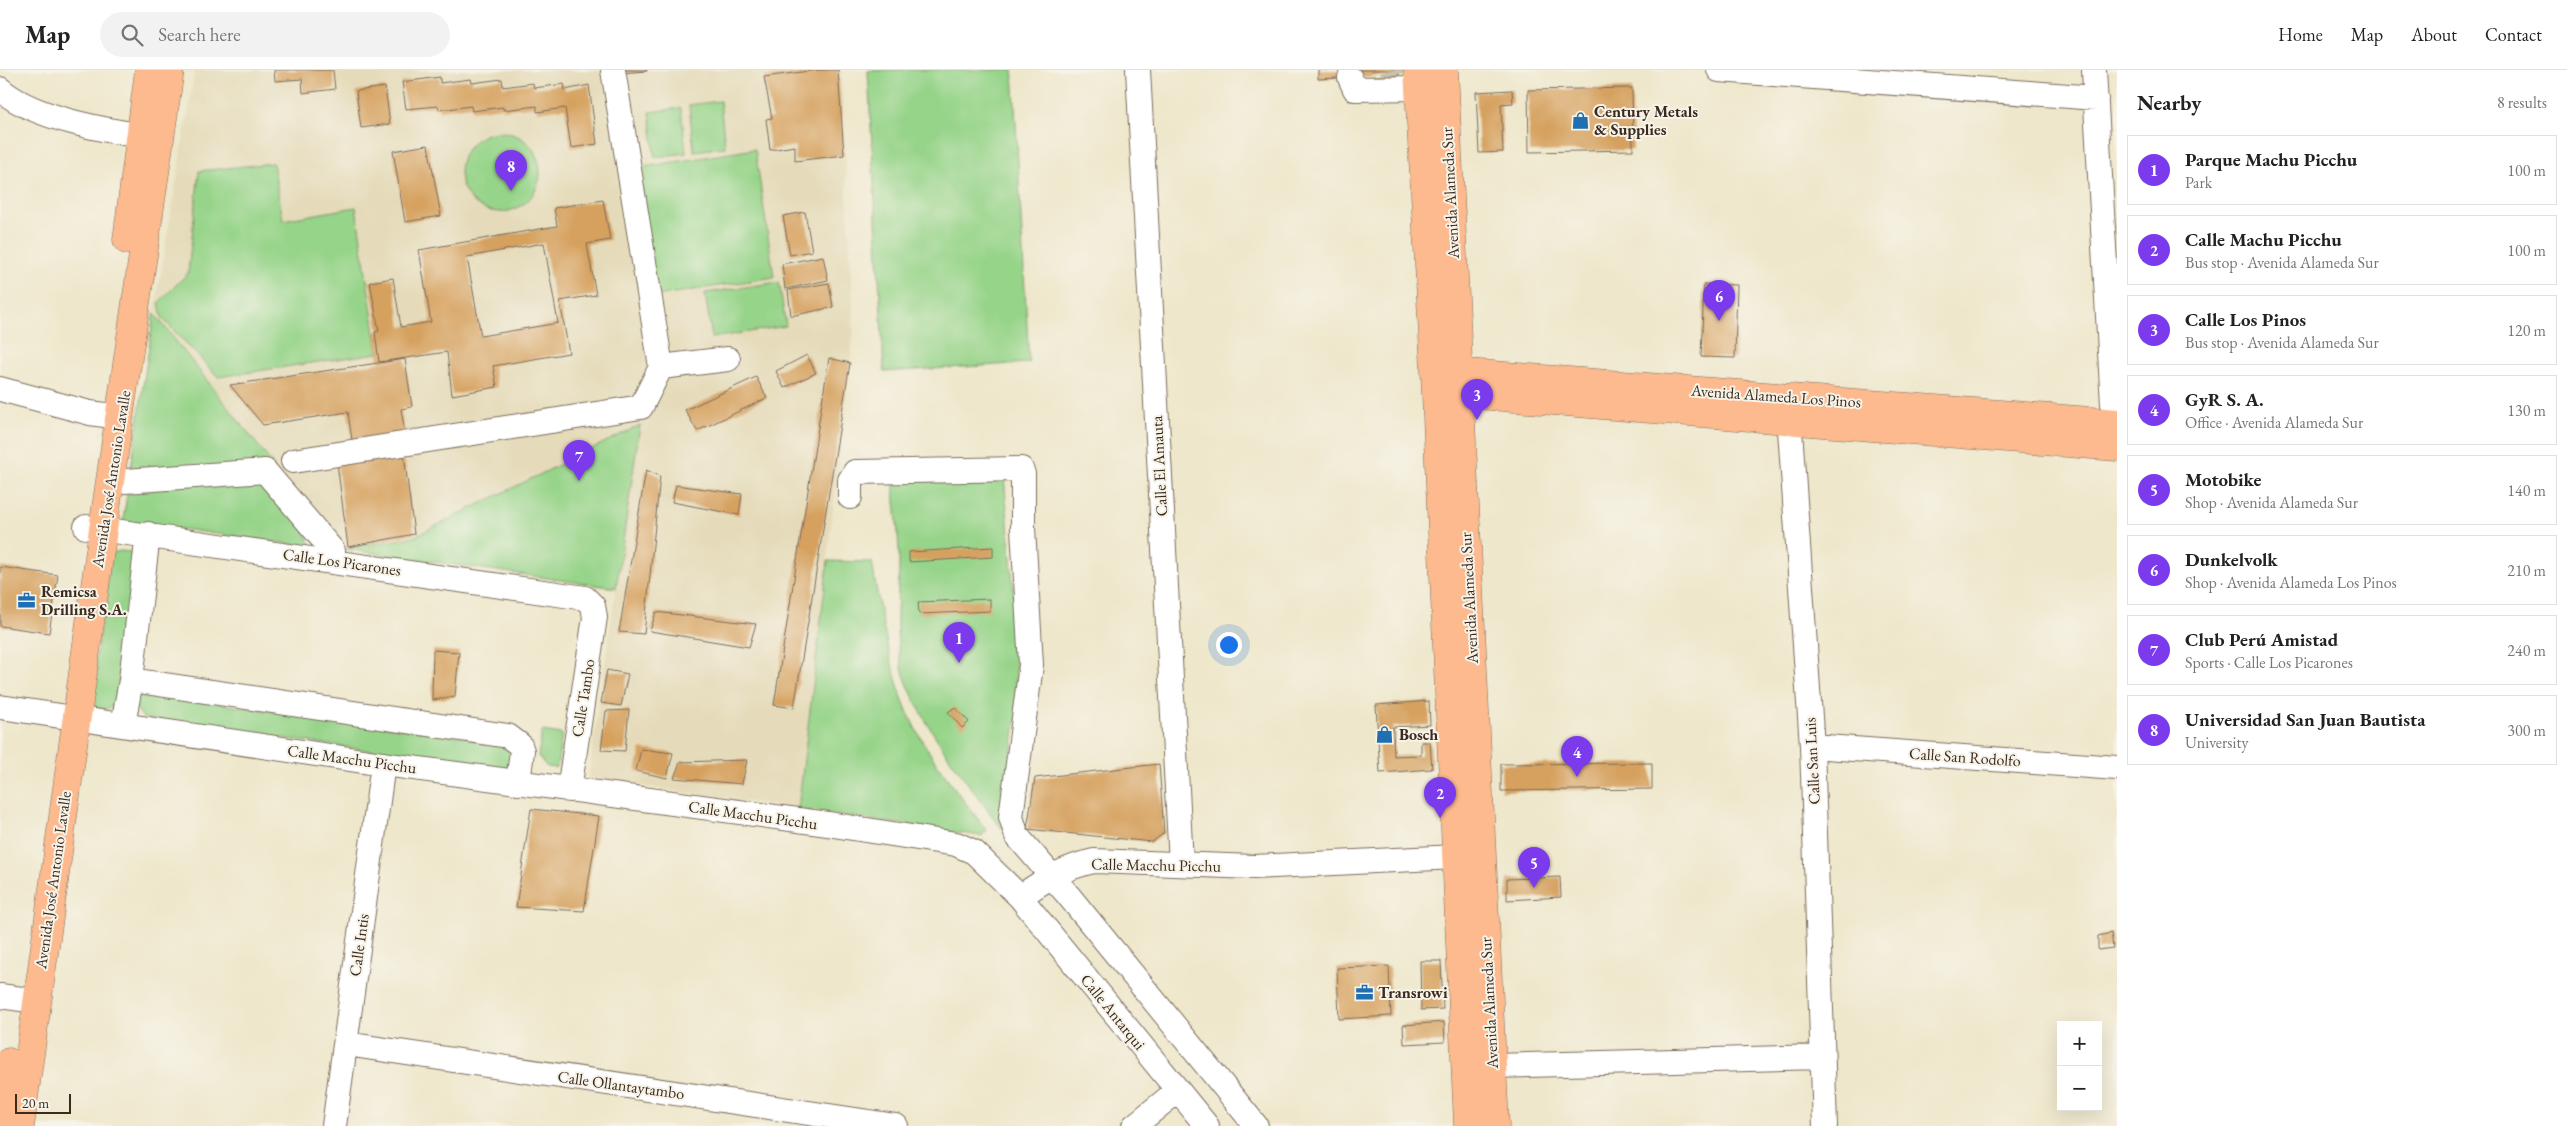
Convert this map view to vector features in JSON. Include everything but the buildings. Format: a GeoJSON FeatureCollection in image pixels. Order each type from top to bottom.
{"type":"FeatureCollection","features":[{"type":"Feature","properties":{"kind":"main road","name":"Avenida José Antonio Lavalle"},"geometry":{"type":"LineString","coordinates":[[0,1126],[18,999],[68,717],[112,417],[150,137],[149,70]]}},
{"type":"Feature","properties":{"kind":"main road","name":"Avenida José Antonio Lavalle"},"geometry":{"type":"LineString","coordinates":[[150,137],[170,70]]}},
{"type":"Feature","properties":{"kind":"main road","name":"Avenida Alameda Sur"},"geometry":{"type":"LineString","coordinates":[[1444,70],[1447,382],[1470,856],[1468,1126]]}},
{"type":"Feature","properties":{"kind":"main road","name":"Avenida Alameda Sur"},"geometry":{"type":"LineString","coordinates":[[1406,80],[1447,382]]}},
{"type":"Feature","properties":{"kind":"main road","name":"Avenida Alameda Los Pinos"},"geometry":{"type":"LineString","coordinates":[[1447,382],[2116,435]]}},
{"type":"Feature","properties":{"kind":"main road","name":"Avenida José Antonio Lavalle"},"geometry":{"type":"LineString","coordinates":[[95,528],[111,482],[112,417]]}},
{"type":"Feature","properties":{"kind":"main road","name":"Avenida Alameda Sur"},"geometry":{"type":"LineString","coordinates":[[1470,856],[1492,1066],[1495,1126]]}},
{"type":"Feature","properties":{"kind":"main road","name":"Avenida José Antonio Lavalle"},"geometry":{"type":"LineString","coordinates":[[18,999],[20,1126]]}},
{"type":"Feature","properties":{"kind":"street"},"geometry":{"type":"LineString","coordinates":[[293,461],[641,406],[660,366],[613,70]]}},
{"type":"Feature","properties":{"kind":"street","name":"Calle El Amauta"},"geometry":{"type":"LineString","coordinates":[[1138,70],[1181,863]]}},
{"type":"Feature","properties":{"kind":"street"},"geometry":{"type":"LineString","coordinates":[[1719,70],[1770,72],[2096,98]]}},
{"type":"Feature","properties":{"kind":"street"},"geometry":{"type":"LineString","coordinates":[[2094,70],[2116,435]]}},
{"type":"Feature","properties":{"kind":"street"},"geometry":{"type":"LineString","coordinates":[[1350,78],[1355,90],[1406,80]]}},
{"type":"Feature","properties":{"kind":"street"},"geometry":{"type":"LineString","coordinates":[[0,89],[8,96],[52,117],[150,137]]}},
{"type":"Feature","properties":{"kind":"street"},"geometry":{"type":"LineString","coordinates":[[660,366],[728,358]]}},
{"type":"Feature","properties":{"kind":"street"},"geometry":{"type":"LineString","coordinates":[[0,389],[112,417]]}},
{"type":"Feature","properties":{"kind":"street","name":"Calle San Luis"},"geometry":{"type":"LineString","coordinates":[[1789,408],[1789,435],[1812,746],[1825,1126]]}},
{"type":"Feature","properties":{"kind":"street"},"geometry":{"type":"LineString","coordinates":[[850,497],[850,480],[855,472],[1021,469],[1023,474],[1023,528],[1031,665],[1011,817],[1017,836],[1068,895],[1256,1126]]}},
{"type":"Feature","properties":{"kind":"street"},"geometry":{"type":"LineString","coordinates":[[111,482],[265,471],[333,550],[330,560]]}},
{"type":"Feature","properties":{"kind":"street","name":"Calle Los Picarones"},"geometry":{"type":"LineString","coordinates":[[95,528],[148,534],[585,598],[593,606]]}},
{"type":"Feature","properties":{"kind":"street"},"geometry":{"type":"LineString","coordinates":[[123,725],[131,680],[148,534]]}},
{"type":"Feature","properties":{"kind":"street","name":"Calle Tambo"},"geometry":{"type":"LineString","coordinates":[[569,790],[595,617],[593,606]]}},
{"type":"Feature","properties":{"kind":"street"},"geometry":{"type":"LineString","coordinates":[[131,680],[508,736],[520,745],[522,751],[518,783]]}},
{"type":"Feature","properties":{"kind":"street","name":"Calle Macchu Picchu"},"geometry":{"type":"LineString","coordinates":[[0,706],[383,764],[828,824],[956,844],[974,852],[1020,897],[1050,876],[1074,865],[1094,860],[1254,867],[1470,856]]}},
{"type":"Feature","properties":{"kind":"street","name":"Calle San Rodolfo"},"geometry":{"type":"LineString","coordinates":[[1812,746],[2117,768]]}},
{"type":"Feature","properties":{"kind":"street","name":"Calle Intis"},"geometry":{"type":"LineString","coordinates":[[334,1126],[383,764]]}},
{"type":"Feature","properties":{"kind":"street","name":"Calle Antarqui"},"geometry":{"type":"LineString","coordinates":[[1020,897],[1206,1126]]}},
{"type":"Feature","properties":{"kind":"street","name":"Calle Ollantaytambo"},"geometry":{"type":"LineString","coordinates":[[346,1044],[896,1126]]}},
{"type":"Feature","properties":{"kind":"street"},"geometry":{"type":"LineString","coordinates":[[1492,1066],[1822,1057]]}},
{"type":"Feature","properties":{"kind":"street"},"geometry":{"type":"LineString","coordinates":[[1134,1126],[1177,1091]]}},
{"type":"Feature","properties":{"kind":"shaded area"},"geometry":{"type":"Polygon","coordinates":[[[195,70],[841,70],[854,330],[798,809],[588,778],[640,424],[413,536],[343,549],[274,465],[154,313],[195,70]]]}},
{"type":"Feature","properties":{"kind":"green space"},"geometry":{"type":"Polygon","coordinates":[[[1013,70],[1029,363],[884,372],[868,71],[1013,70]]]}},
{"type":"Feature","properties":{"kind":"green space"},"geometry":{"type":"Polygon","coordinates":[[[720,101],[725,147],[694,151],[689,105],[720,101]]]}},
{"type":"Feature","properties":{"kind":"green space"},"geometry":{"type":"Polygon","coordinates":[[[681,108],[686,153],[655,157],[650,112],[681,108]]]}},
{"type":"Feature","properties":{"kind":"green space"},"geometry":{"type":"Polygon","coordinates":[[[500,132],[515,135],[528,144],[537,157],[540,172],[537,187],[528,200],[515,209],[500,212],[485,209],[472,200],[463,187],[460,172],[463,157],[472,144],[485,135],[500,132]]]}},
{"type":"Feature","properties":{"kind":"green space"},"geometry":{"type":"Polygon","coordinates":[[[755,149],[774,277],[656,296],[637,168],[755,149]]]}},
{"type":"Feature","properties":{"kind":"green space"},"geometry":{"type":"Polygon","coordinates":[[[273,163],[283,220],[356,207],[378,353],[218,377],[162,318],[159,302],[188,273],[199,171],[273,163]]]}},
{"type":"Feature","properties":{"kind":"green space"},"geometry":{"type":"Polygon","coordinates":[[[779,282],[786,326],[712,338],[705,293],[779,282]]]}},
{"type":"Feature","properties":{"kind":"green space"},"geometry":{"type":"Polygon","coordinates":[[[154,313],[271,462],[312,547],[123,521],[154,313]]]}},
{"type":"Feature","properties":{"kind":"green space"},"geometry":{"type":"Polygon","coordinates":[[[640,425],[616,588],[344,549],[413,537],[640,425]]]}},
{"type":"Feature","properties":{"kind":"green space"},"geometry":{"type":"Polygon","coordinates":[[[1004,475],[1014,596],[1017,715],[1002,829],[963,777],[926,722],[907,683],[902,668],[897,637],[899,549],[893,480],[1004,475]]]}},
{"type":"Feature","properties":{"kind":"green space"},"geometry":{"type":"Polygon","coordinates":[[[120,551],[134,552],[138,556],[117,703],[110,708],[102,710],[95,708],[89,701],[112,553],[120,551]]]}},
{"type":"Feature","properties":{"kind":"green space"},"geometry":{"type":"Polygon","coordinates":[[[828,561],[872,562],[890,657],[907,711],[933,758],[987,831],[981,836],[798,809],[828,561]]]}},
{"type":"Feature","properties":{"kind":"green space"},"geometry":{"type":"Polygon","coordinates":[[[138,693],[503,742],[514,757],[510,766],[504,770],[143,718],[135,706],[138,693]]]}},
{"type":"Feature","properties":{"kind":"green space"},"geometry":{"type":"Polygon","coordinates":[[[542,731],[562,734],[557,768],[547,767],[538,756],[542,731]]]}},
{"type":"Feature","properties":{"kind":"tunnel"},"geometry":{"type":"LineString","coordinates":[[1392,70],[1393,75]]}},
{"type":"Feature","properties":{"kind":"place","name":"Century Metals & Supplies"},"geometry":{"type":"Point","coordinates":[1580,120]}},
{"type":"Feature","properties":{"kind":"place","name":"Universidad San Juan Bautista"},"geometry":{"type":"Point","coordinates":[511,191]}},
{"type":"Feature","properties":{"kind":"place","name":"Dunkelvolk"},"geometry":{"type":"Point","coordinates":[1719,321]}},
{"type":"Feature","properties":{"kind":"place","name":"Calle Los Pinos"},"geometry":{"type":"Point","coordinates":[1477,420]}},
{"type":"Feature","properties":{"kind":"place","name":"Club Perú Amistad"},"geometry":{"type":"Point","coordinates":[579,481]}},
{"type":"Feature","properties":{"kind":"place","name":"Remicsa Drilling S.A."},"geometry":{"type":"Point","coordinates":[27,600]}},
{"type":"Feature","properties":{"kind":"place","name":"Parque Machu Picchu"},"geometry":{"type":"Point","coordinates":[959,663]}},
{"type":"Feature","properties":{"kind":"place","name":"Bosch"},"geometry":{"type":"Point","coordinates":[1385,734]}},
{"type":"Feature","properties":{"kind":"place","name":"GyR S. A."},"geometry":{"type":"Point","coordinates":[1577,777]}},
{"type":"Feature","properties":{"kind":"place","name":"Calle Machu Picchu"},"geometry":{"type":"Point","coordinates":[1440,818]}},
{"type":"Feature","properties":{"kind":"place","name":"Motobike"},"geometry":{"type":"Point","coordinates":[1534,888]}},
{"type":"Feature","properties":{"kind":"place","name":"Transrowi"},"geometry":{"type":"Point","coordinates":[1364,992]}}]}
